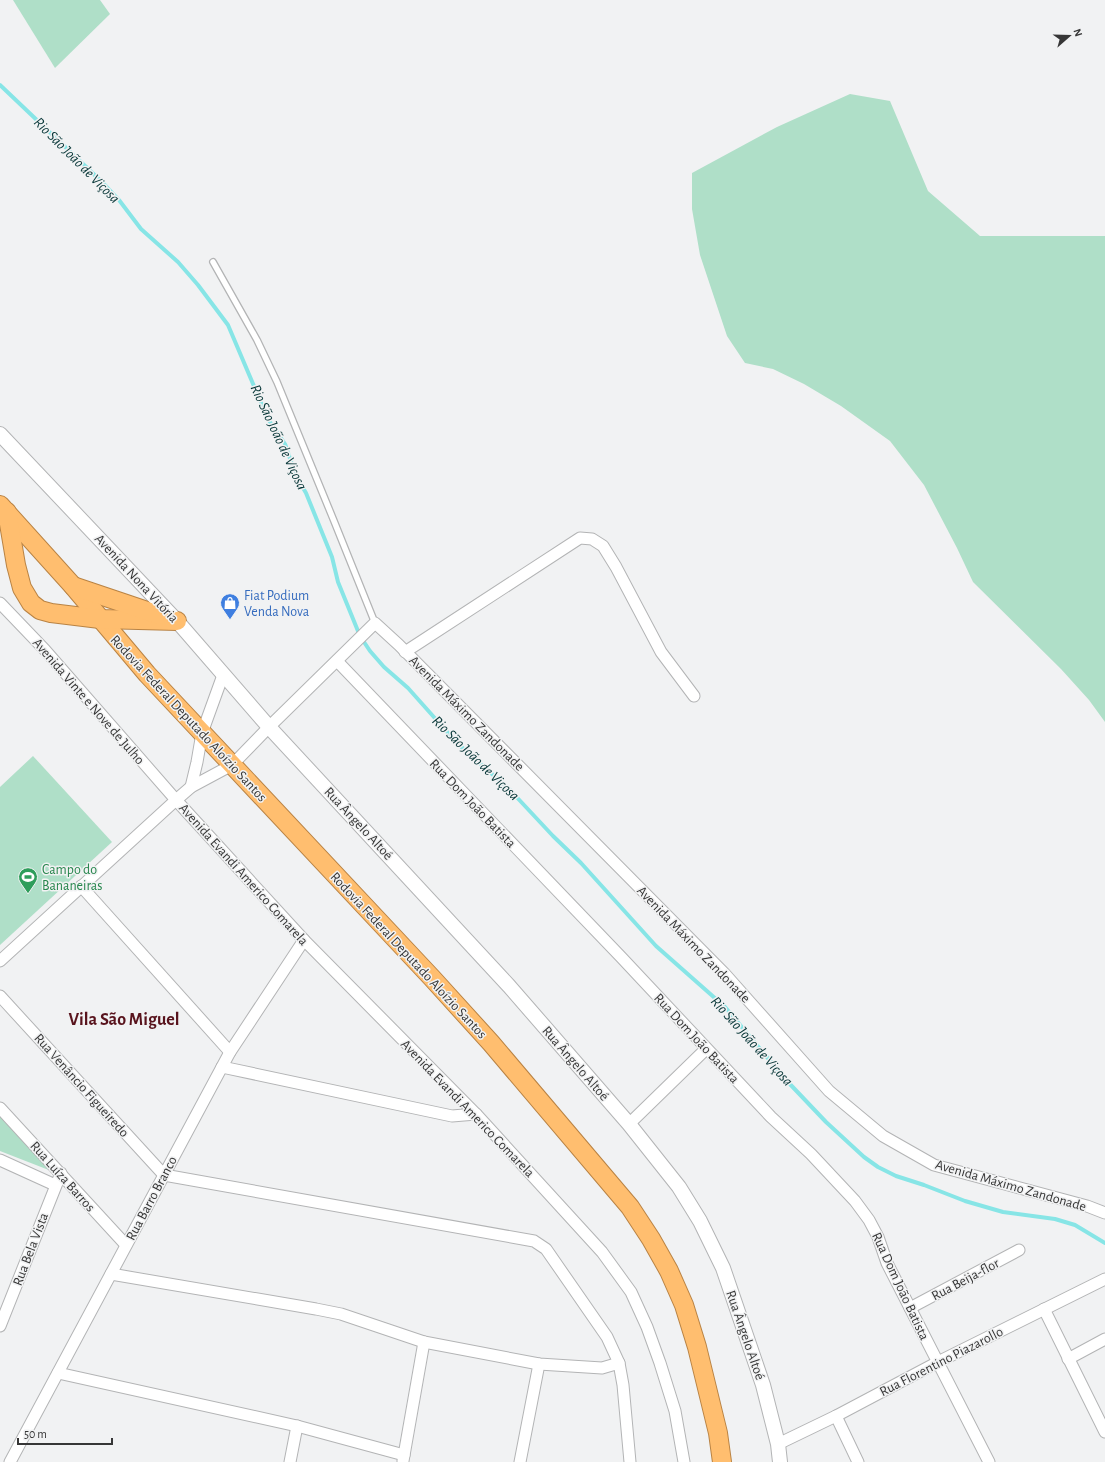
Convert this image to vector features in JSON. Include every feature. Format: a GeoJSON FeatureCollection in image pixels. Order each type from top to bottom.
{"type":"FeatureCollection","features":[{"type":"Feature","properties":{"kind":"highway"},"geometry":{"type":"LineString","coordinates":[[3,508],[22,588],[31,603],[40,610],[51,613],[100,619],[177,621]]}},
{"type":"Feature","properties":{"kind":"highway","name":"Rodovia Federal Deputado Aloízio Santos"},"geometry":{"type":"LineString","coordinates":[[3,508],[73,586],[146,674],[422,967],[486,1038],[630,1207],[651,1239],[669,1271],[684,1306],[697,1347],[717,1426],[722,1462]]}},
{"type":"Feature","properties":{"kind":"highway"},"geometry":{"type":"LineString","coordinates":[[73,586],[177,621]]}},
{"type":"Feature","properties":{"kind":"street","name":"Avenida Nona Vitória"},"geometry":{"type":"LineString","coordinates":[[0,434],[177,621],[269,727]]}},
{"type":"Feature","properties":{"kind":"street"},"geometry":{"type":"LineString","coordinates":[[406,652],[566,546],[580,538],[592,539],[603,546],[616,567],[661,652],[694,696]]}},
{"type":"Feature","properties":{"kind":"street","name":"Avenida Vinte e Nove de Julho"},"geometry":{"type":"LineString","coordinates":[[0,603],[45,650],[176,800]]}},
{"type":"Feature","properties":{"kind":"street","name":"Avenida Máximo Zandonade"},"geometry":{"type":"LineString","coordinates":[[373,625],[406,652],[724,973],[829,1091],[883,1136],[934,1165],[1087,1206],[1105,1213]]}},
{"type":"Feature","properties":{"kind":"street"},"geometry":{"type":"LineString","coordinates":[[0,961],[191,787],[232,765],[373,625]]}},
{"type":"Feature","properties":{"kind":"street","name":"Rua Dom João Batista"},"geometry":{"type":"LineString","coordinates":[[340,658],[771,1117],[811,1154],[855,1201],[875,1231],[887,1263],[989,1462]]}},
{"type":"Feature","properties":{"kind":"street"},"geometry":{"type":"LineString","coordinates":[[191,787],[202,733],[223,675]]}},
{"type":"Feature","properties":{"kind":"street","name":"Rua Ângelo Altoé"},"geometry":{"type":"LineString","coordinates":[[269,727],[509,986],[629,1124],[679,1187],[700,1221],[723,1268],[763,1385],[778,1444],[780,1462]]}},
{"type":"Feature","properties":{"kind":"street","name":"Avenida Evandi Americo Comarela"},"geometry":{"type":"LineString","coordinates":[[176,800],[304,940],[476,1114],[602,1252],[631,1292],[647,1327],[675,1411],[684,1462]]}},
{"type":"Feature","properties":{"kind":"street"},"geometry":{"type":"LineString","coordinates":[[81,886],[230,1052]]}},
{"type":"Feature","properties":{"kind":"street","name":"Rua Barro Branco"},"geometry":{"type":"LineString","coordinates":[[10,1462],[230,1052],[304,940]]}},
{"type":"Feature","properties":{"kind":"street","name":"Rua Venâncio Figueiredo"},"geometry":{"type":"LineString","coordinates":[[0,996],[164,1175]]}},
{"type":"Feature","properties":{"kind":"street"},"geometry":{"type":"LineString","coordinates":[[629,1124],[706,1048]]}},
{"type":"Feature","properties":{"kind":"street"},"geometry":{"type":"LineString","coordinates":[[222,1067],[452,1116],[476,1114]]}},
{"type":"Feature","properties":{"kind":"street","name":"Rua Luíza Barros"},"geometry":{"type":"LineString","coordinates":[[0,1108],[126,1245]]}},
{"type":"Feature","properties":{"kind":"street"},"geometry":{"type":"LineString","coordinates":[[0,1160],[55,1185]]}},
{"type":"Feature","properties":{"kind":"street","name":"Rua Bela Vista"},"geometry":{"type":"LineString","coordinates":[[0,1326],[61,1173]]}},
{"type":"Feature","properties":{"kind":"street"},"geometry":{"type":"LineString","coordinates":[[164,1175],[534,1241],[546,1249],[607,1337],[619,1363],[623,1385],[630,1462]]}},
{"type":"Feature","properties":{"kind":"street","name":"Rua Beija-flor"},"geometry":{"type":"LineString","coordinates":[[910,1308],[1019,1250]]}},
{"type":"Feature","properties":{"kind":"street"},"geometry":{"type":"LineString","coordinates":[[111,1274],[341,1314],[424,1342],[539,1364],[602,1368],[619,1363]]}},
{"type":"Feature","properties":{"kind":"street","name":"Rua Florentino Piazarollo"},"geometry":{"type":"LineString","coordinates":[[778,1444],[1105,1279]]}},
{"type":"Feature","properties":{"kind":"street"},"geometry":{"type":"LineString","coordinates":[[1044,1309],[1105,1432]]}},
{"type":"Feature","properties":{"kind":"street"},"geometry":{"type":"LineString","coordinates":[[1068,1359],[1105,1339]]}},
{"type":"Feature","properties":{"kind":"street"},"geometry":{"type":"LineString","coordinates":[[58,1373],[297,1426],[403,1458],[424,1342]]}},
{"type":"Feature","properties":{"kind":"street"},"geometry":{"type":"LineString","coordinates":[[520,1462],[539,1364]]}},
{"type":"Feature","properties":{"kind":"street"},"geometry":{"type":"LineString","coordinates":[[836,1416],[858,1462]]}},
{"type":"Feature","properties":{"kind":"street"},"geometry":{"type":"LineString","coordinates":[[290,1462],[297,1426]]}},
{"type":"Feature","properties":{"kind":"street"},"geometry":{"type":"LineString","coordinates":[[851,1448],[851,1462]]}},
{"type":"Feature","properties":{"kind":"lane"},"geometry":{"type":"LineString","coordinates":[[213,262],[257,340],[276,382],[334,521],[373,625]]}},
{"type":"Feature","properties":{"kind":"green space"},"geometry":{"type":"Polygon","coordinates":[[[13,0],[100,0],[110,14],[55,68],[13,0]]]}},
{"type":"Feature","properties":{"kind":"green space"},"geometry":{"type":"Polygon","coordinates":[[[850,94],[890,101],[928,191],[980,236],[1105,236],[1105,722],[1089,700],[1061,669],[973,582],[924,485],[890,441],[841,406],[804,384],[773,369],[745,363],[727,336],[700,255],[692,209],[692,173],[777,127],[850,94]]]}},
{"type":"Feature","properties":{"kind":"green space","name":"Campo do Bananeiras"},"geometry":{"type":"Polygon","coordinates":[[[33,756],[112,842],[0,945],[0,787],[33,756]]]}},
{"type":"Feature","properties":{"kind":"green space"},"geometry":{"type":"Polygon","coordinates":[[[0,1111],[59,1174],[0,1151],[0,1111]]]}},
{"type":"Feature","properties":{"kind":"waterway","name":"Rio São João de Viçosa"},"geometry":{"type":"LineString","coordinates":[[0,85],[103,183],[119,200],[141,229],[178,262],[198,285],[228,325],[268,419],[285,444],[296,476],[306,493],[332,557],[338,582],[360,636],[370,651],[384,667],[408,688],[457,743],[510,790],[553,836],[581,863],[656,946],[725,1007],[787,1081],[826,1122],[864,1157],[878,1167],[896,1176],[965,1201],[1003,1212],[1055,1219],[1075,1225],[1105,1243]]}},
{"type":"Feature","properties":{"kind":"place","name":"Fiat Podium Venda Nova"},"geometry":{"type":"Point","coordinates":[230,620]}},
{"type":"Feature","properties":{"kind":"place","name":"Campo do Bananeiras"},"geometry":{"type":"Point","coordinates":[28,894]}},
{"type":"Feature","properties":{"kind":"district","name":"Vila São Miguel"},"geometry":{"type":"Point","coordinates":[124,1019]}}]}
